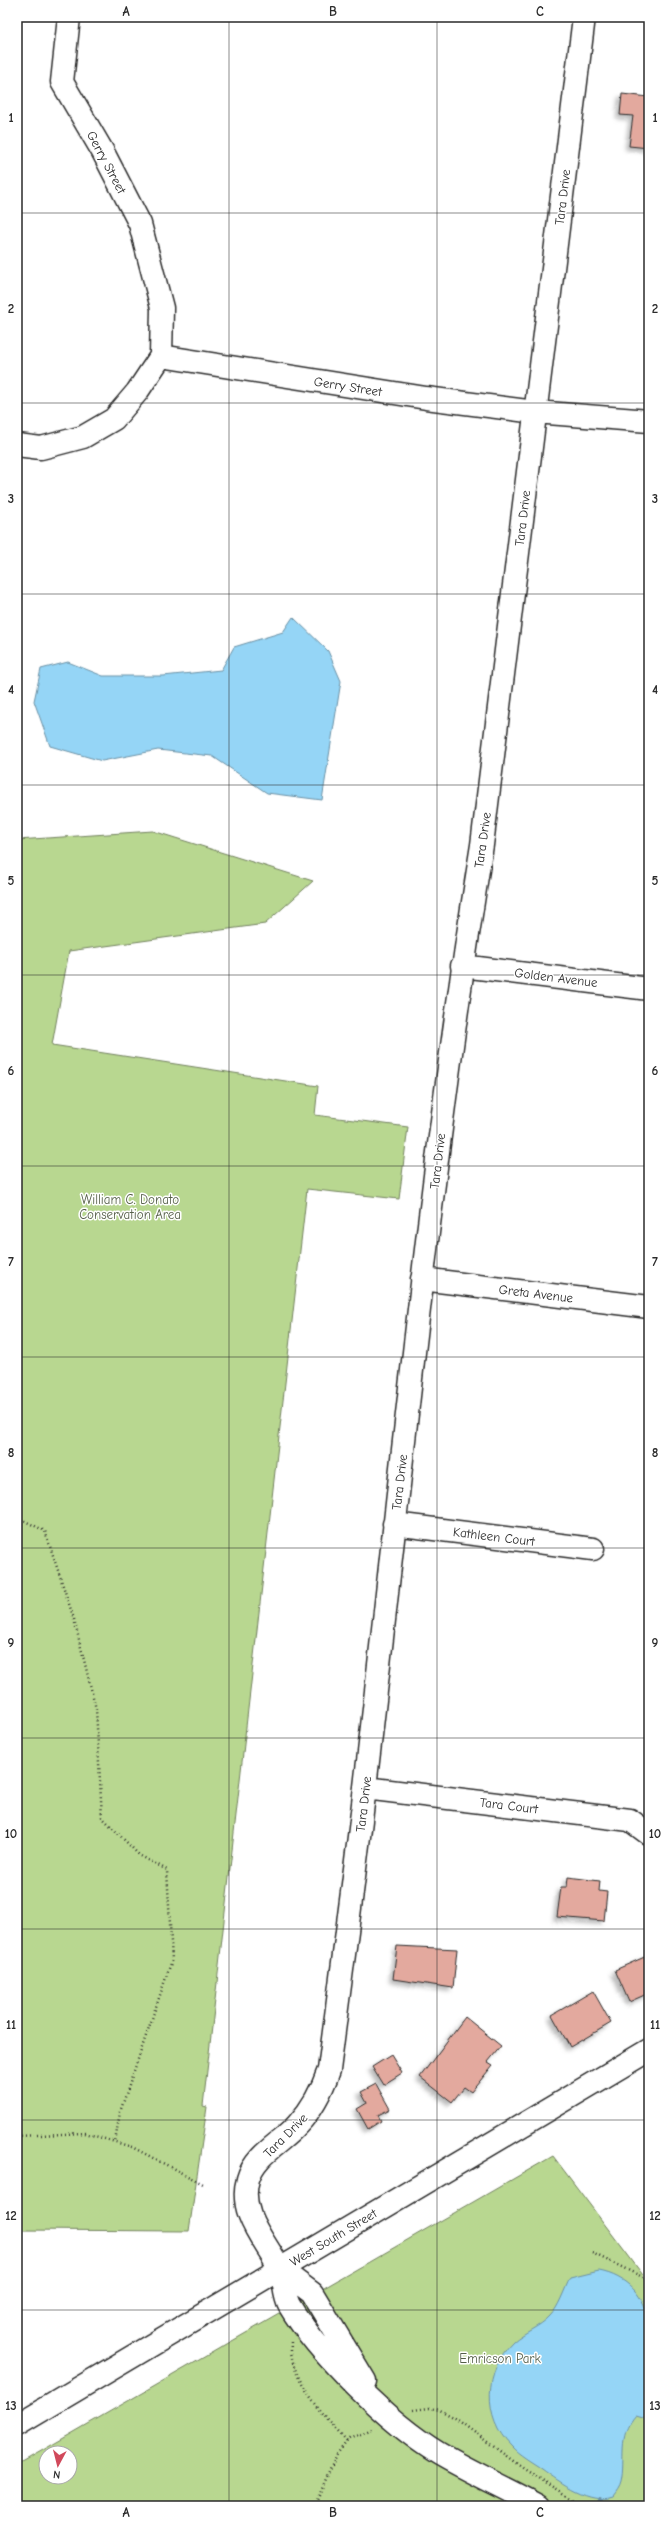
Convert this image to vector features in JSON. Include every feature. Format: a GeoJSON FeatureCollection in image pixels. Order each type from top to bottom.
{"type":"FeatureCollection","features":[{"type":"Feature","properties":{"kind":"street","name":"Gerry Street"},"geometry":{"type":"LineString","coordinates":[[69,17],[62,82],[103,152],[140,224],[162,308],[162,356],[426,398],[535,412],[649,421]]}},
{"type":"Feature","properties":{"kind":"street","name":"Tara Drive"},"geometry":{"type":"LineString","coordinates":[[280,2269],[254,2225],[245,2206],[248,2179],[262,2155],[298,2125],[319,2098],[330,2070],[365,1788],[422,1279],[462,966],[482,845],[584,17]]}},
{"type":"Feature","properties":{"kind":"street"},"geometry":{"type":"LineString","coordinates":[[17,446],[41,448],[83,437],[114,419],[137,392],[162,356]]}},
{"type":"Feature","properties":{"kind":"street","name":"Golden Avenue"},"geometry":{"type":"LineString","coordinates":[[462,966],[649,989]]}},
{"type":"Feature","properties":{"kind":"street","name":"Greta Avenue"},"geometry":{"type":"LineString","coordinates":[[422,1279],[649,1307]]}},
{"type":"Feature","properties":{"kind":"street","name":"Kathleen Court"},"geometry":{"type":"LineString","coordinates":[[394,1524],[593,1549]]}},
{"type":"Feature","properties":{"kind":"street","name":"Tara Court"},"geometry":{"type":"LineString","coordinates":[[365,1788],[630,1820],[649,1834]]}},
{"type":"Feature","properties":{"kind":"street","name":"West South Street"},"geometry":{"type":"LineString","coordinates":[[17,2425],[649,2050]]}},
{"type":"Feature","properties":{"kind":"street"},"geometry":{"type":"LineString","coordinates":[[280,2269],[288,2303],[328,2358],[393,2419],[437,2452],[539,2506]]}},
{"type":"Feature","properties":{"kind":"street"},"geometry":{"type":"LineString","coordinates":[[280,2269],[312,2293],[355,2367],[393,2419]]}},
{"type":"Feature","properties":{"kind":"path"},"geometry":{"type":"LineString","coordinates":[[17,1518],[45,1531],[74,1619],[96,1709],[102,1817],[139,1856],[167,1870],[172,1960],[120,2112],[115,2142]]}},
{"type":"Feature","properties":{"kind":"path"},"geometry":{"type":"LineString","coordinates":[[17,2136],[85,2134],[132,2146],[203,2184]]}},
{"type":"Feature","properties":{"kind":"path"},"geometry":{"type":"LineString","coordinates":[[592,2253],[649,2280]]}},
{"type":"Feature","properties":{"kind":"path"},"geometry":{"type":"LineString","coordinates":[[297,2315],[291,2333],[290,2349],[296,2372],[315,2405],[347,2442]]}},
{"type":"Feature","properties":{"kind":"green space","name":"William C. Donato Conservation Area"},"geometry":{"type":"Polygon","coordinates":[[[153,831],[313,881],[265,924],[69,951],[52,1045],[318,1086],[315,1115],[408,1127],[399,1199],[307,1189],[203,2106],[207,2107],[189,2231],[17,2230],[17,840],[153,831]]]}},
{"type":"Feature","properties":{"kind":"green space","name":"Emricson Park"},"geometry":{"type":"Polygon","coordinates":[[[553,2156],[649,2283],[649,2506],[17,2506],[17,2465],[38,2453],[38,2485],[78,2485],[78,2445],[52,2445],[553,2156]]]}},
{"type":"Feature","properties":{"kind":"water"},"geometry":{"type":"Polygon","coordinates":[[[293,617],[328,651],[341,681],[322,800],[267,793],[212,756],[158,750],[102,761],[50,746],[34,701],[41,669],[68,662],[103,676],[163,676],[221,670],[234,647],[283,632],[293,617]]]}},
{"type":"Feature","properties":{"kind":"water"},"geometry":{"type":"Polygon","coordinates":[[[599,2271],[618,2277],[639,2296],[647,2315],[648,2327],[646,2346],[649,2347],[649,2420],[635,2416],[629,2424],[624,2440],[620,2484],[613,2496],[604,2498],[585,2495],[576,2491],[514,2449],[502,2434],[495,2421],[491,2408],[490,2394],[496,2366],[503,2353],[513,2342],[550,2316],[559,2303],[570,2278],[599,2271]]]}},
{"type":"Feature","properties":{"kind":"building"},"geometry":{"type":"Polygon","coordinates":[[[622,94],[649,97],[649,148],[629,146],[633,116],[620,115],[622,94]]]}},
{"type":"Feature","properties":{"kind":"building"},"geometry":{"type":"Polygon","coordinates":[[[568,1877],[600,1881],[599,1891],[607,1892],[604,1921],[557,1917],[561,1887],[567,1887],[568,1877]]]}},
{"type":"Feature","properties":{"kind":"building"},"geometry":{"type":"Polygon","coordinates":[[[397,1946],[457,1949],[453,1988],[393,1979],[397,1946]]]}},
{"type":"Feature","properties":{"kind":"building"},"geometry":{"type":"Polygon","coordinates":[[[649,1955],[649,1993],[629,2002],[615,1970],[649,1955]]]}},
{"type":"Feature","properties":{"kind":"building"},"geometry":{"type":"Polygon","coordinates":[[[593,1991],[611,2023],[570,2047],[552,2015],[593,1991]]]}},
{"type":"Feature","properties":{"kind":"building"},"geometry":{"type":"Polygon","coordinates":[[[465,2017],[501,2046],[488,2062],[493,2065],[471,2092],[464,2087],[452,2102],[420,2077],[465,2017]]]}},
{"type":"Feature","properties":{"kind":"building"},"geometry":{"type":"Polygon","coordinates":[[[391,2055],[402,2073],[383,2085],[372,2067],[391,2055]]]}},
{"type":"Feature","properties":{"kind":"building"},"geometry":{"type":"Polygon","coordinates":[[[376,2084],[390,2109],[378,2115],[381,2121],[368,2129],[357,2109],[367,2103],[361,2092],[376,2084]]]}},
{"type":"Feature","properties":{"kind":"waterway"},"geometry":{"type":"LineString","coordinates":[[596,2506],[600,2499]]}}]}
